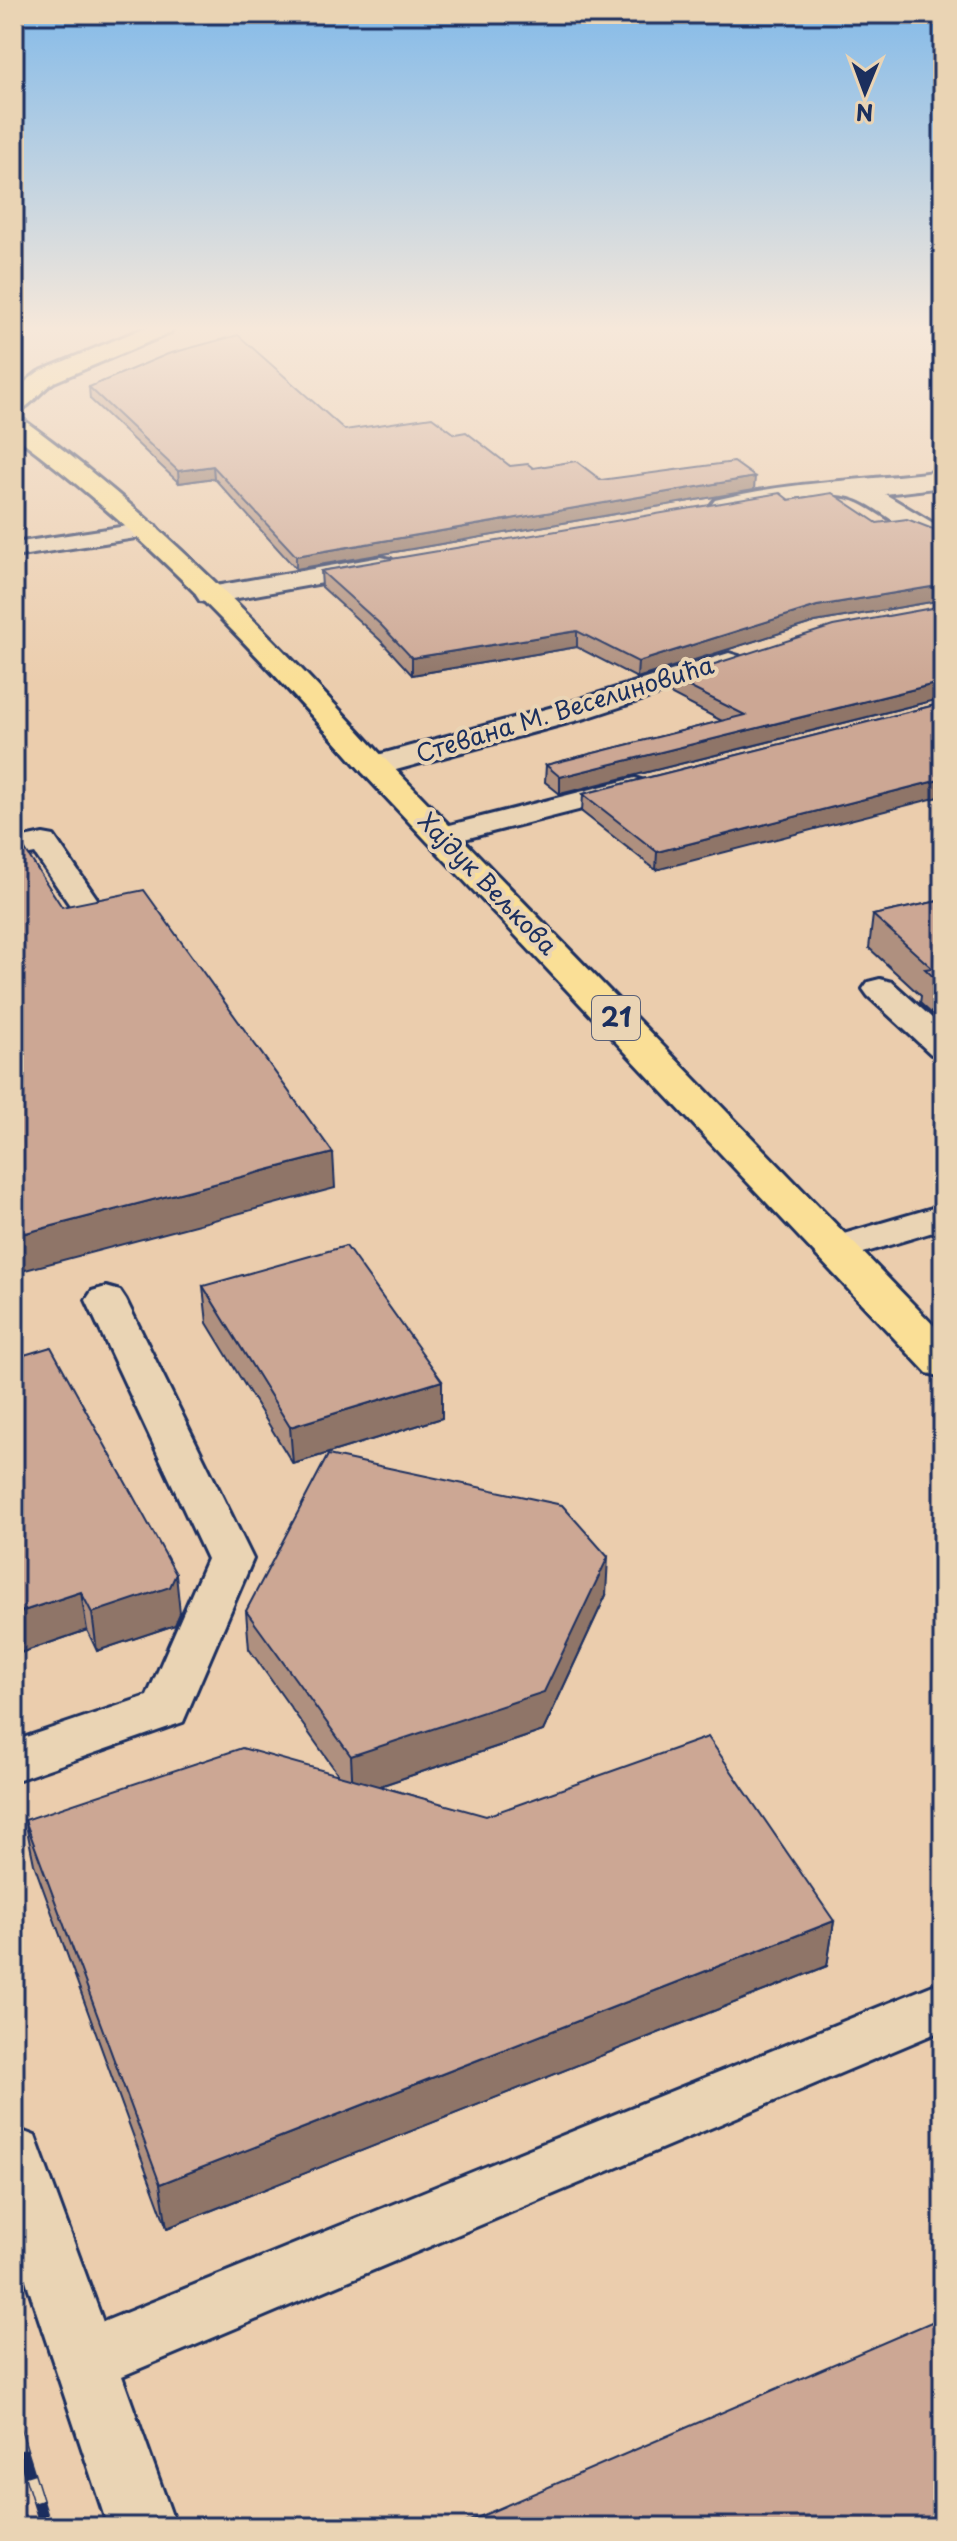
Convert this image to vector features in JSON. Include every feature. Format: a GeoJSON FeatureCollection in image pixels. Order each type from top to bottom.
{"type":"FeatureCollection","features":[{"type":"Feature","properties":{"kind":"main road","name":"Хајдук Вељкова"},"geometry":{"type":"LineString","coordinates":[[45,447],[147,530],[290,672],[374,766],[943,1362]]}},
{"type":"Feature","properties":{"kind":"street"},"geometry":{"type":"LineString","coordinates":[[695,510],[804,491],[852,490],[943,479]]}},
{"type":"Feature","properties":{"kind":"street"},"geometry":{"type":"LineString","coordinates":[[852,490],[865,493],[926,532],[943,538]]}},
{"type":"Feature","properties":{"kind":"street"},"geometry":{"type":"LineString","coordinates":[[210,595],[413,559]]}},
{"type":"Feature","properties":{"kind":"street","name":"Стевана М. Веселиновића"},"geometry":{"type":"LineString","coordinates":[[374,766],[575,711],[759,652]]}},
{"type":"Feature","properties":{"kind":"lane"},"geometry":{"type":"LineString","coordinates":[[14,550],[147,530]]}},
{"type":"Feature","properties":{"kind":"lane"},"geometry":{"type":"LineString","coordinates":[[441,836],[663,779]]}},
{"type":"Feature","properties":{"kind":"lane"},"geometry":{"type":"LineString","coordinates":[[14,849],[43,843],[97,922]]}},
{"type":"Feature","properties":{"kind":"lane"},"geometry":{"type":"LineString","coordinates":[[880,989],[943,1047]]}},
{"type":"Feature","properties":{"kind":"lane"},"geometry":{"type":"LineString","coordinates":[[837,1249],[943,1217]]}},
{"type":"Feature","properties":{"kind":"lane"},"geometry":{"type":"LineString","coordinates":[[14,1761],[166,1709],[230,1559],[106,1300]]}},
{"type":"Feature","properties":{"kind":"lane"},"geometry":{"type":"LineString","coordinates":[[85,2360],[943,2005]]}},
{"type":"Feature","properties":{"kind":"lane"},"geometry":{"type":"LineString","coordinates":[[14,2155],[142,2527]]}},
{"type":"Feature","properties":{"kind":"building"},"geometry":{"type":"Polygon","coordinates":[[[152,447],[485,447],[510,466],[528,464],[533,468],[576,461],[601,480],[734,462],[755,477],[296,556],[213,466],[178,471],[152,447]]]}},
{"type":"Feature","properties":{"kind":"building"},"geometry":{"type":"Polygon","coordinates":[[[780,493],[789,500],[832,493],[877,523],[907,519],[943,533],[943,585],[817,606],[638,662],[577,631],[412,658],[380,624],[321,571],[780,493]]]}},
{"type":"Feature","properties":{"kind":"building"},"geometry":{"type":"Polygon","coordinates":[[[943,606],[943,682],[560,777],[546,765],[745,715],[671,678],[833,626],[943,606]]]}},
{"type":"Feature","properties":{"kind":"building"},"geometry":{"type":"Polygon","coordinates":[[[943,703],[943,779],[657,852],[583,794],[943,703]]]}},
{"type":"Feature","properties":{"kind":"building"},"geometry":{"type":"Polygon","coordinates":[[[14,833],[62,907],[144,890],[333,1153],[14,1236],[14,833]]]}},
{"type":"Feature","properties":{"kind":"building"},"geometry":{"type":"Polygon","coordinates":[[[943,900],[943,986],[925,969],[932,968],[873,915],[943,900]]]}},
{"type":"Feature","properties":{"kind":"building"},"geometry":{"type":"Polygon","coordinates":[[[346,1246],[442,1381],[290,1427],[203,1286],[346,1246]]]}},
{"type":"Feature","properties":{"kind":"building"},"geometry":{"type":"Polygon","coordinates":[[[51,1347],[176,1574],[170,1587],[92,1613],[81,1592],[14,1614],[14,1358],[51,1347]]]}},
{"type":"Feature","properties":{"kind":"building"},"geometry":{"type":"Polygon","coordinates":[[[328,1455],[562,1505],[608,1557],[544,1692],[351,1756],[246,1611],[328,1455]]]}},
{"type":"Feature","properties":{"kind":"building"},"geometry":{"type":"Polygon","coordinates":[[[708,1737],[834,1921],[160,2184],[25,1820],[242,1748],[486,1816],[708,1737]]]}},
{"type":"Feature","properties":{"kind":"building"},"geometry":{"type":"Polygon","coordinates":[[[943,2317],[943,2527],[456,2527],[943,2317]]]}},
{"type":"Feature","properties":{"kind":"railway"},"geometry":{"type":"LineString","coordinates":[[14,2424],[46,2527]]}}]}
